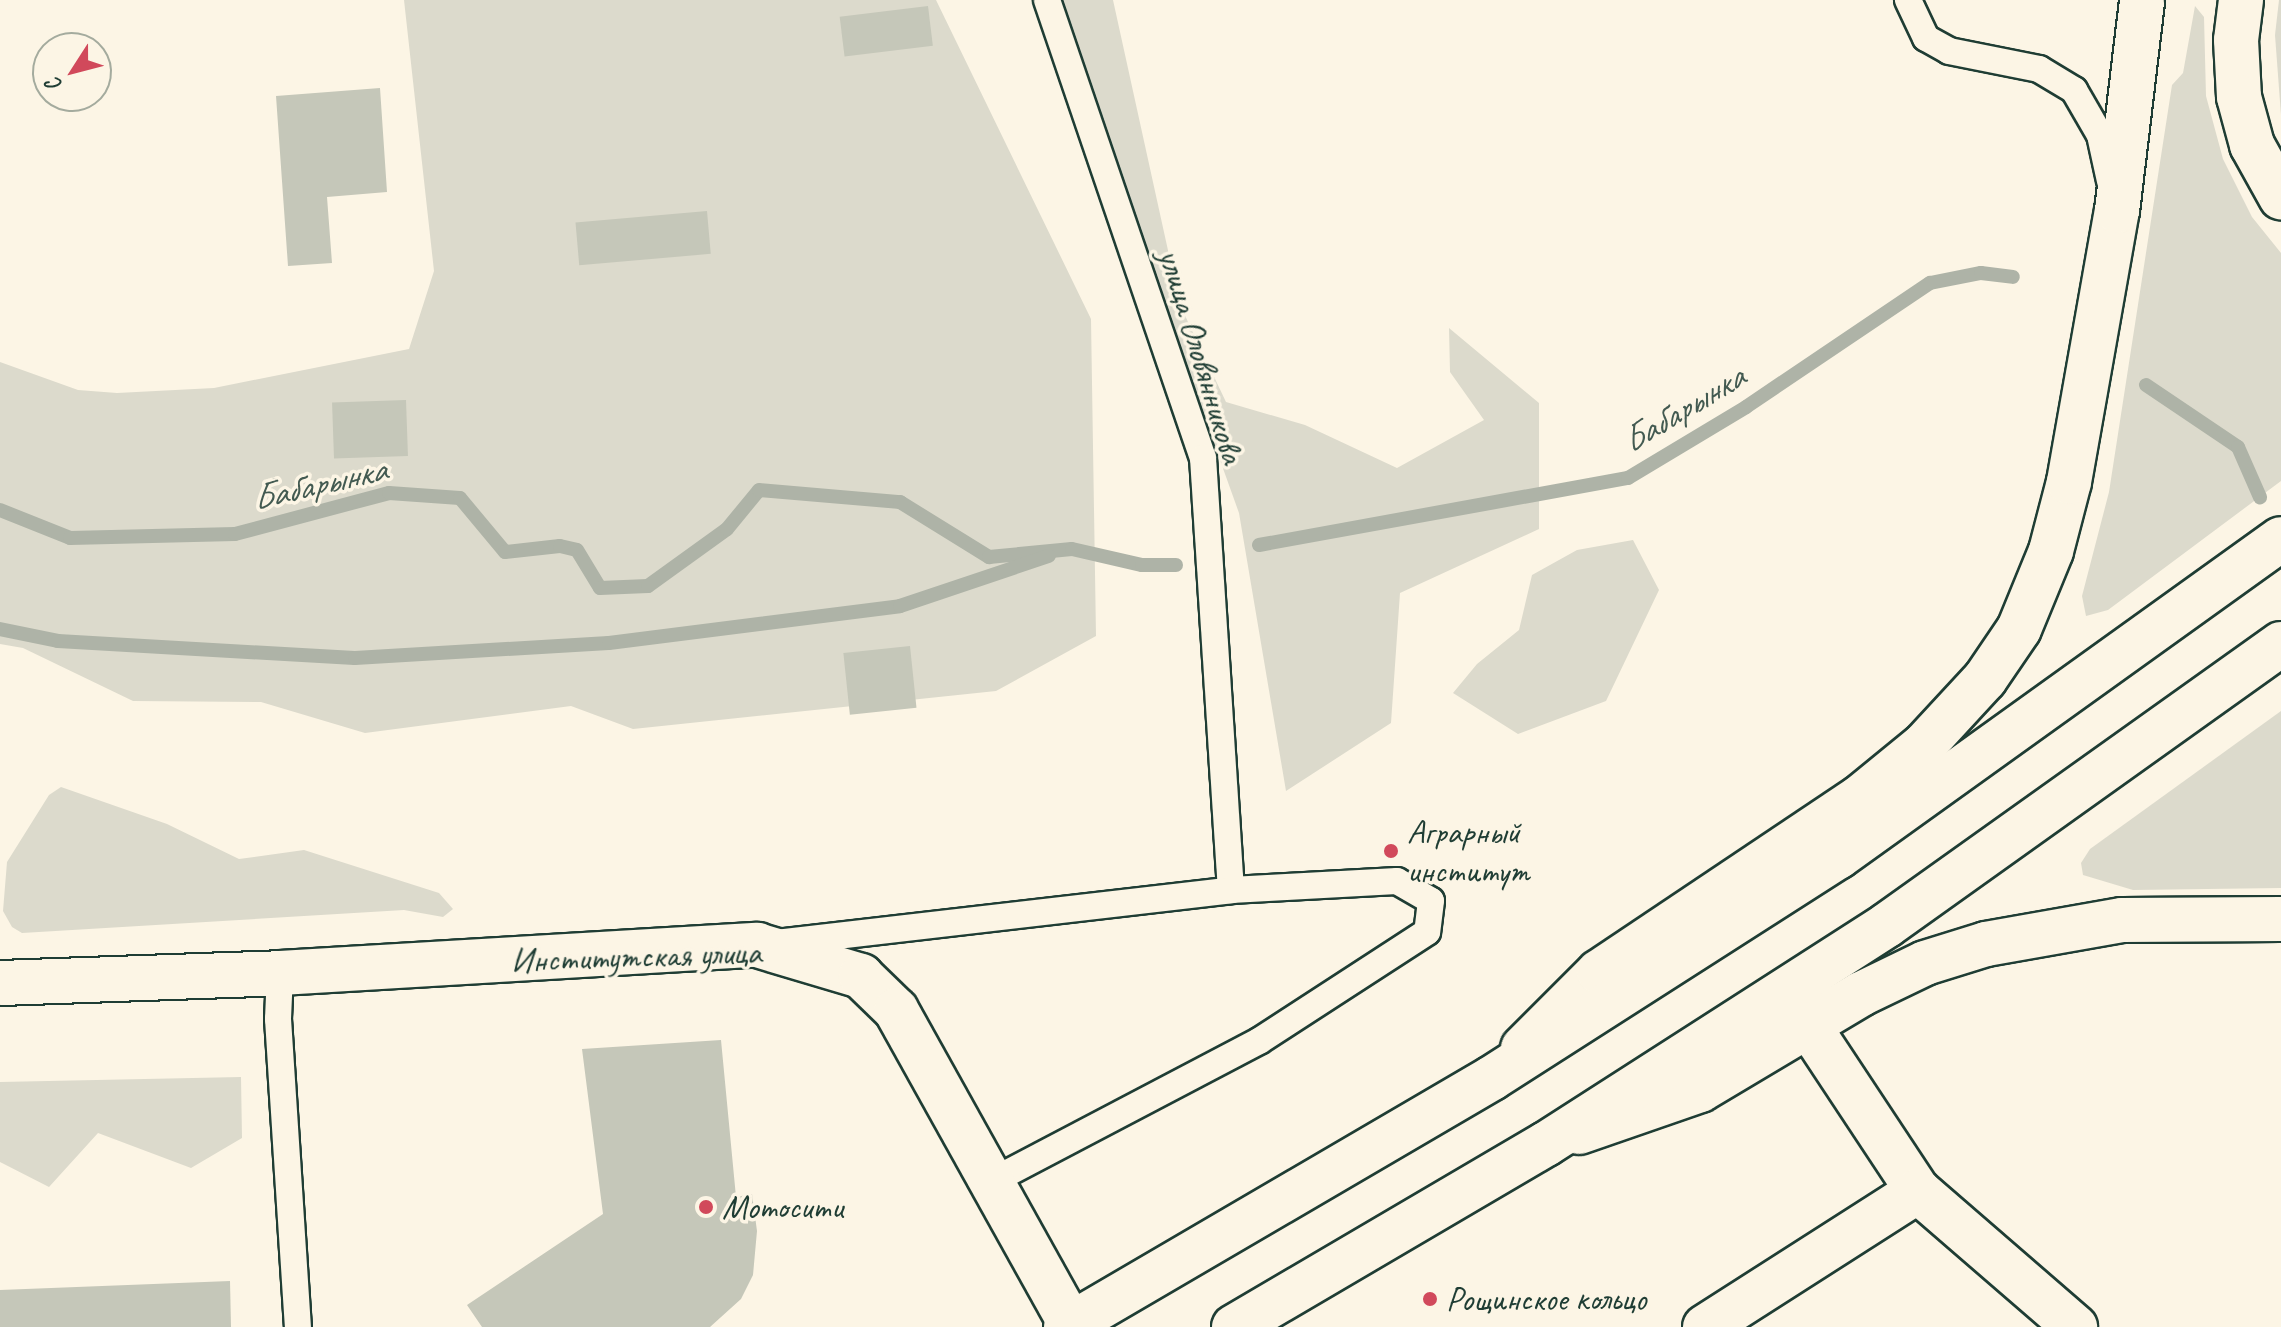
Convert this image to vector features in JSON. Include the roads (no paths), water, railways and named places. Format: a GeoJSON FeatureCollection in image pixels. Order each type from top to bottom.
{"type":"FeatureCollection","features":[{"type":"Feature","properties":{"kind":"main road"},"geometry":{"type":"LineString","coordinates":[[1492,1078],[1599,972],[1859,798],[1924,745],[1985,679],[2019,629],[2051,551],[2117,211],[2142,0]]}},
{"type":"Feature","properties":{"kind":"main road"},"geometry":{"type":"LineString","coordinates":[[2241,0],[2236,40],[2239,97],[2252,145],[2281,197]]}},
{"type":"Feature","properties":{"kind":"main road"},"geometry":{"type":"LineString","coordinates":[[1068,1326],[1492,1078],[1838,857],[2281,539]]}},
{"type":"Feature","properties":{"kind":"main road"},"geometry":{"type":"LineString","coordinates":[[1234,1327],[1546,1144],[1887,925],[2281,644]]}},
{"type":"Feature","properties":{"kind":"main road"},"geometry":{"type":"LineString","coordinates":[[1546,1144],[1700,1090],[1808,1025],[1925,963],[1986,944],[2122,920],[2281,919]]}},
{"type":"Feature","properties":{"kind":"main road","name":"Институтская улица"},"geometry":{"type":"LineString","coordinates":[[0,983],[280,973],[757,945],[861,976],[896,1010],[992,1181],[1068,1326]]}},
{"type":"Feature","properties":{"kind":"main road"},"geometry":{"type":"LineString","coordinates":[[1808,1025],[1918,1191],[2075,1327]]}},
{"type":"Feature","properties":{"kind":"main road"},"geometry":{"type":"LineString","coordinates":[[1705,1327],[1918,1191]]}},
{"type":"Feature","properties":{"kind":"lane","name":"улица Оловянникова"},"geometry":{"type":"LineString","coordinates":[[1047,0],[1203,458],[1231,890]]}},
{"type":"Feature","properties":{"kind":"lane"},"geometry":{"type":"LineString","coordinates":[[1908,0],[1926,38],[1949,51],[2039,69],[2074,90],[2100,135],[2117,211]]}},
{"type":"Feature","properties":{"kind":"lane"},"geometry":{"type":"LineString","coordinates":[[757,945],[1231,890],[1397,881],[1431,901],[1427,932],[1259,1041],[992,1181]]}},
{"type":"Feature","properties":{"kind":"lane"},"geometry":{"type":"LineString","coordinates":[[280,973],[278,1019],[298,1327]]}},
{"type":"Feature","properties":{"kind":"waterway","name":"Бабарынка"},"geometry":{"type":"LineString","coordinates":[[1259,545],[1628,478],[1746,407],[1930,283],[1981,273],[2013,277]]}},
{"type":"Feature","properties":{"kind":"waterway","name":"Бабарынка"},"geometry":{"type":"LineString","coordinates":[[2146,385],[2238,447],[2260,497]]}},
{"type":"Feature","properties":{"kind":"waterway","name":"Бабарынка"},"geometry":{"type":"LineString","coordinates":[[0,510],[70,538],[235,534],[389,493],[460,498],[505,552],[560,546],[577,550],[600,588],[648,586],[727,529],[759,490],[900,502],[989,557],[1072,549],[1142,565],[1176,565]]}},
{"type":"Feature","properties":{"kind":"waterway"},"geometry":{"type":"LineString","coordinates":[[0,629],[58,641],[355,658],[609,643],[900,606],[1049,556]]}},
{"type":"Feature","properties":{"kind":"place","name":"Аграрный институт"},"geometry":{"type":"Point","coordinates":[1391,851]}},
{"type":"Feature","properties":{"kind":"place","name":"Мотосити"},"geometry":{"type":"Point","coordinates":[706,1207]}},
{"type":"Feature","properties":{"kind":"place","name":"Рощинское кольцо"},"geometry":{"type":"Point","coordinates":[1430,1299]}}]}
